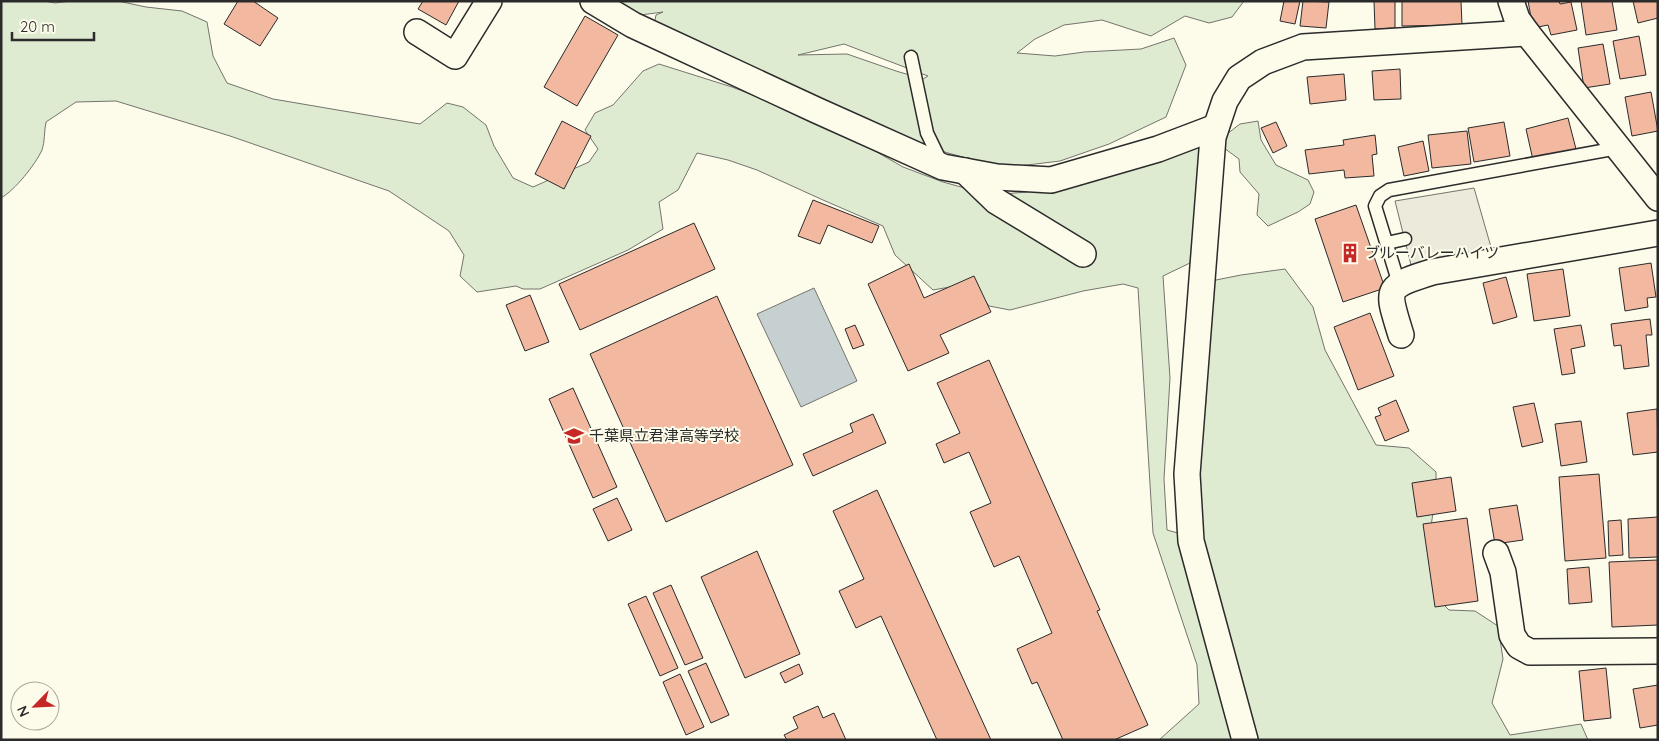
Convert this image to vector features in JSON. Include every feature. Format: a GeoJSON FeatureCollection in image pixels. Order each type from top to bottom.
{"type":"FeatureCollection","features":[{"type":"Feature","properties":{"kind":"street"},"geometry":{"type":"LineString","coordinates":[[417,32],[455,56],[489,1]]}},
{"type":"Feature","properties":{"kind":"street"},"geometry":{"type":"LineString","coordinates":[[592,1],[633,25],[807,106],[954,169],[997,178],[1052,180],[1158,149],[1216,127]]}},
{"type":"Feature","properties":{"kind":"street"},"geometry":{"type":"LineString","coordinates":[[1511,1],[1517,19],[1527,33],[1657,196]]}},
{"type":"Feature","properties":{"kind":"street"},"geometry":{"type":"LineString","coordinates":[[1245,740],[1191,541],[1188,474],[1213,136],[1225,101],[1240,78],[1263,62],[1303,47],[1527,33]]}},
{"type":"Feature","properties":{"kind":"street"},"geometry":{"type":"LineString","coordinates":[[954,169],[996,201],[1083,254]]}},
{"type":"Feature","properties":{"kind":"street"},"geometry":{"type":"LineString","coordinates":[[1401,336],[1392,304],[1392,291],[1399,284],[1432,272],[1658,233]]}},
{"type":"Feature","properties":{"kind":"street"},"geometry":{"type":"LineString","coordinates":[[1496,553],[1503,572],[1512,635],[1519,646],[1530,652],[1658,651]]}},
{"type":"Feature","properties":{"kind":"lane"},"geometry":{"type":"LineString","coordinates":[[911,57],[928,133],[954,169]]}},
{"type":"Feature","properties":{"kind":"lane"},"geometry":{"type":"LineString","coordinates":[[1399,284],[1375,206],[1380,196],[1389,190],[1618,148]]}},
{"type":"Feature","properties":{"kind":"lane"},"geometry":{"type":"LineString","coordinates":[[1387,243],[1405,238]]}},
{"type":"Feature","properties":{"kind":"green space"},"geometry":{"type":"Polygon","coordinates":[[[1,1],[44,1],[55,3],[118,1],[146,7],[182,11],[207,22],[213,56],[227,83],[273,99],[420,124],[447,103],[463,107],[486,125],[494,146],[513,178],[533,187],[589,162],[598,149],[585,130],[595,113],[613,105],[643,71],[659,64],[732,87],[828,124],[903,167],[943,182],[990,195],[1027,192],[1188,144],[1203,148],[1190,263],[1163,276],[1170,378],[1164,479],[1167,530],[1185,535],[1206,401],[1197,349],[1206,298],[1216,280],[1285,269],[1313,307],[1325,350],[1376,445],[1409,448],[1436,472],[1436,490],[1431,527],[1439,600],[1449,610],[1475,611],[1498,626],[1503,659],[1492,703],[1510,735],[1581,724],[1588,740],[1159,740],[1199,704],[1197,665],[1153,533],[1138,288],[1123,284],[1083,291],[1010,310],[989,306],[972,283],[933,290],[895,255],[883,226],[757,170],[728,160],[697,153],[678,190],[659,202],[663,229],[628,250],[540,289],[523,289],[516,286],[477,292],[460,276],[464,255],[449,231],[389,191],[230,136],[116,101],[76,102],[46,122],[43,147],[39,156],[30,170],[1,198],[1,1]]]}},
{"type":"Feature","properties":{"kind":"green space"},"geometry":{"type":"Polygon","coordinates":[[[583,1],[1244,1],[1232,17],[1209,23],[1185,16],[1151,36],[1102,20],[1064,25],[1035,39],[1017,53],[1055,56],[1084,52],[1141,49],[1174,38],[1186,65],[1166,117],[1109,144],[1060,161],[1003,168],[948,153],[898,135],[654,25],[656,15],[663,12],[603,20],[583,1]],[[844,44],[798,55],[847,54],[923,79],[928,76],[844,44]]]}},
{"type":"Feature","properties":{"kind":"green space"},"geometry":{"type":"Polygon","coordinates":[[[1258,121],[1261,140],[1276,165],[1308,180],[1314,192],[1310,204],[1298,212],[1268,226],[1257,215],[1259,194],[1240,172],[1239,159],[1224,148],[1227,134],[1240,124],[1258,121]]]}},
{"type":"Feature","properties":{"kind":"shaded area"},"geometry":{"type":"Polygon","coordinates":[[[1474,188],[1493,254],[1412,269],[1395,201],[1474,188]]]}},
{"type":"Feature","properties":{"kind":"shaded area"},"geometry":{"type":"Polygon","coordinates":[[[814,288],[857,381],[801,407],[757,314],[814,288]]]}},
{"type":"Feature","properties":{"kind":"building"},"geometry":{"type":"Polygon","coordinates":[[[238,1],[253,1],[278,18],[260,46],[224,24],[238,1]]]}},
{"type":"Feature","properties":{"kind":"building"},"geometry":{"type":"Polygon","coordinates":[[[423,1],[459,1],[446,25],[418,9],[423,1]]]}},
{"type":"Feature","properties":{"kind":"building"},"geometry":{"type":"Polygon","coordinates":[[[1284,1],[1300,1],[1295,24],[1280,21],[1284,1]]]}},
{"type":"Feature","properties":{"kind":"building"},"geometry":{"type":"Polygon","coordinates":[[[1303,1],[1329,2],[1326,28],[1300,26],[1303,1]]]}},
{"type":"Feature","properties":{"kind":"building"},"geometry":{"type":"Polygon","coordinates":[[[1374,1],[1395,1],[1395,28],[1375,29],[1374,1]]]}},
{"type":"Feature","properties":{"kind":"building"},"geometry":{"type":"Polygon","coordinates":[[[1402,1],[1461,1],[1462,25],[1402,26],[1402,1]]]}},
{"type":"Feature","properties":{"kind":"building"},"geometry":{"type":"Polygon","coordinates":[[[1528,1],[1559,1],[1560,4],[1571,2],[1577,30],[1551,35],[1548,25],[1533,28],[1528,1]]]}},
{"type":"Feature","properties":{"kind":"building"},"geometry":{"type":"Polygon","coordinates":[[[1581,1],[1612,1],[1617,30],[1586,35],[1581,1]]]}},
{"type":"Feature","properties":{"kind":"building"},"geometry":{"type":"Polygon","coordinates":[[[1633,1],[1658,1],[1658,18],[1638,23],[1633,1]]]}},
{"type":"Feature","properties":{"kind":"building"},"geometry":{"type":"Polygon","coordinates":[[[585,16],[618,35],[577,106],[544,87],[585,16]]]}},
{"type":"Feature","properties":{"kind":"building"},"geometry":{"type":"Polygon","coordinates":[[[1639,36],[1646,75],[1620,79],[1613,41],[1639,36]]]}},
{"type":"Feature","properties":{"kind":"building"},"geometry":{"type":"Polygon","coordinates":[[[1603,44],[1610,84],[1584,88],[1578,48],[1603,44]]]}},
{"type":"Feature","properties":{"kind":"building"},"geometry":{"type":"Polygon","coordinates":[[[1400,69],[1401,99],[1374,100],[1372,71],[1400,69]]]}},
{"type":"Feature","properties":{"kind":"building"},"geometry":{"type":"Polygon","coordinates":[[[1344,74],[1346,100],[1310,104],[1307,77],[1344,74]]]}},
{"type":"Feature","properties":{"kind":"building"},"geometry":{"type":"Polygon","coordinates":[[[1651,92],[1658,131],[1632,136],[1625,97],[1651,92]]]}},
{"type":"Feature","properties":{"kind":"building"},"geometry":{"type":"Polygon","coordinates":[[[1568,118],[1576,149],[1533,160],[1526,129],[1568,118]]]}},
{"type":"Feature","properties":{"kind":"building"},"geometry":{"type":"Polygon","coordinates":[[[562,121],[591,136],[564,189],[535,174],[562,121]]]}},
{"type":"Feature","properties":{"kind":"building"},"geometry":{"type":"Polygon","coordinates":[[[1276,122],[1287,146],[1273,153],[1261,128],[1276,122]]]}},
{"type":"Feature","properties":{"kind":"building"},"geometry":{"type":"Polygon","coordinates":[[[1504,122],[1510,156],[1474,162],[1468,128],[1504,122]]]}},
{"type":"Feature","properties":{"kind":"building"},"geometry":{"type":"Polygon","coordinates":[[[1467,131],[1471,164],[1432,168],[1428,135],[1467,131]]]}},
{"type":"Feature","properties":{"kind":"building"},"geometry":{"type":"Polygon","coordinates":[[[1375,135],[1377,154],[1372,155],[1374,176],[1345,178],[1344,170],[1309,174],[1305,150],[1344,145],[1343,140],[1375,135]]]}},
{"type":"Feature","properties":{"kind":"building"},"geometry":{"type":"Polygon","coordinates":[[[1423,141],[1429,171],[1404,176],[1398,147],[1423,141]]]}},
{"type":"Feature","properties":{"kind":"building"},"geometry":{"type":"Polygon","coordinates":[[[813,200],[879,226],[872,243],[828,225],[820,244],[798,236],[813,200]]]}},
{"type":"Feature","properties":{"kind":"building","name":"ブルーバレーハイツ"},"geometry":{"type":"Polygon","coordinates":[[[1356,205],[1385,288],[1343,302],[1315,219],[1356,205]]]}},
{"type":"Feature","properties":{"kind":"building"},"geometry":{"type":"Polygon","coordinates":[[[694,223],[715,269],[580,330],[559,284],[694,223]]]}},
{"type":"Feature","properties":{"kind":"building"},"geometry":{"type":"Polygon","coordinates":[[[1651,263],[1656,297],[1647,298],[1648,307],[1625,311],[1619,268],[1651,263]]]}},
{"type":"Feature","properties":{"kind":"building"},"geometry":{"type":"Polygon","coordinates":[[[909,264],[924,298],[974,276],[991,312],[940,335],[949,353],[908,371],[868,284],[909,264]]]}},
{"type":"Feature","properties":{"kind":"building"},"geometry":{"type":"Polygon","coordinates":[[[1563,269],[1570,316],[1534,321],[1527,274],[1563,269]]]}},
{"type":"Feature","properties":{"kind":"building"},"geometry":{"type":"Polygon","coordinates":[[[1506,277],[1517,317],[1493,324],[1483,283],[1506,277]]]}},
{"type":"Feature","properties":{"kind":"building"},"geometry":{"type":"Polygon","coordinates":[[[530,295],[549,342],[525,351],[506,305],[530,295]]]}},
{"type":"Feature","properties":{"kind":"building"},"geometry":{"type":"Polygon","coordinates":[[[717,296],[793,465],[666,522],[590,354],[717,296]]]}},
{"type":"Feature","properties":{"kind":"building"},"geometry":{"type":"Polygon","coordinates":[[[1370,313],[1394,376],[1358,390],[1334,327],[1370,313]]]}},
{"type":"Feature","properties":{"kind":"building"},"geometry":{"type":"Polygon","coordinates":[[[1650,319],[1652,335],[1646,335],[1649,366],[1624,369],[1621,345],[1614,346],[1611,324],[1650,319]]]}},
{"type":"Feature","properties":{"kind":"building"},"geometry":{"type":"Polygon","coordinates":[[[855,325],[864,345],[853,349],[845,329],[855,325]]]}},
{"type":"Feature","properties":{"kind":"building"},"geometry":{"type":"Polygon","coordinates":[[[1581,325],[1585,346],[1571,349],[1575,373],[1562,375],[1554,329],[1581,325]]]}},
{"type":"Feature","properties":{"kind":"building"},"geometry":{"type":"Polygon","coordinates":[[[989,360],[1100,610],[1097,611],[1148,725],[1114,740],[1063,740],[1037,682],[1032,684],[1017,649],[1052,633],[1019,556],[994,567],[970,512],[991,503],[969,452],[944,463],[936,444],[960,433],[937,383],[989,360]]]}},
{"type":"Feature","properties":{"kind":"building"},"geometry":{"type":"Polygon","coordinates":[[[573,388],[617,487],[593,498],[549,399],[573,388]]]}},
{"type":"Feature","properties":{"kind":"building"},"geometry":{"type":"Polygon","coordinates":[[[1396,400],[1409,431],[1385,441],[1375,417],[1381,415],[1378,408],[1396,400]]]}},
{"type":"Feature","properties":{"kind":"building"},"geometry":{"type":"Polygon","coordinates":[[[1534,403],[1543,442],[1522,447],[1513,407],[1534,403]]]}},
{"type":"Feature","properties":{"kind":"building"},"geometry":{"type":"Polygon","coordinates":[[[1657,409],[1658,452],[1633,455],[1627,413],[1657,409]]]}},
{"type":"Feature","properties":{"kind":"building"},"geometry":{"type":"Polygon","coordinates":[[[873,414],[886,443],[813,476],[803,454],[853,432],[850,424],[873,414]]]}},
{"type":"Feature","properties":{"kind":"building"},"geometry":{"type":"Polygon","coordinates":[[[1581,421],[1587,462],[1561,466],[1555,424],[1581,421]]]}},
{"type":"Feature","properties":{"kind":"building"},"geometry":{"type":"Polygon","coordinates":[[[1599,474],[1606,558],[1565,561],[1559,477],[1599,474]]]}},
{"type":"Feature","properties":{"kind":"building"},"geometry":{"type":"Polygon","coordinates":[[[1451,477],[1456,511],[1417,517],[1412,483],[1451,477]]]}},
{"type":"Feature","properties":{"kind":"building"},"geometry":{"type":"Polygon","coordinates":[[[877,490],[991,740],[937,740],[881,616],[856,628],[839,591],[864,579],[833,511],[877,490]]]}},
{"type":"Feature","properties":{"kind":"building"},"geometry":{"type":"Polygon","coordinates":[[[617,498],[632,530],[608,541],[593,509],[617,498]]]}},
{"type":"Feature","properties":{"kind":"building"},"geometry":{"type":"Polygon","coordinates":[[[1517,505],[1523,540],[1495,544],[1489,509],[1517,505]]]}},
{"type":"Feature","properties":{"kind":"building"},"geometry":{"type":"Polygon","coordinates":[[[1658,517],[1658,557],[1629,558],[1628,519],[1658,517]]]}},
{"type":"Feature","properties":{"kind":"building"},"geometry":{"type":"Polygon","coordinates":[[[1467,518],[1478,601],[1435,607],[1423,524],[1467,518]]]}},
{"type":"Feature","properties":{"kind":"building"},"geometry":{"type":"Polygon","coordinates":[[[1621,520],[1623,555],[1609,556],[1608,521],[1621,520]]]}},
{"type":"Feature","properties":{"kind":"building"},"geometry":{"type":"Polygon","coordinates":[[[757,551],[800,654],[745,678],[701,577],[757,551]]]}},
{"type":"Feature","properties":{"kind":"building"},"geometry":{"type":"Polygon","coordinates":[[[1658,560],[1658,625],[1612,627],[1609,562],[1658,560]]]}},
{"type":"Feature","properties":{"kind":"building"},"geometry":{"type":"Polygon","coordinates":[[[1589,567],[1592,602],[1569,604],[1567,569],[1589,567]]]}},
{"type":"Feature","properties":{"kind":"building"},"geometry":{"type":"Polygon","coordinates":[[[671,585],[703,658],[685,665],[653,593],[671,585]]]}},
{"type":"Feature","properties":{"kind":"building"},"geometry":{"type":"Polygon","coordinates":[[[646,596],[678,668],[660,676],[628,604],[646,596]]]}},
{"type":"Feature","properties":{"kind":"building"},"geometry":{"type":"Polygon","coordinates":[[[706,663],[729,715],[711,723],[688,671],[706,663]]]}},
{"type":"Feature","properties":{"kind":"building"},"geometry":{"type":"Polygon","coordinates":[[[799,664],[803,674],[785,683],[780,673],[799,664]]]}},
{"type":"Feature","properties":{"kind":"building"},"geometry":{"type":"Polygon","coordinates":[[[1606,668],[1611,718],[1584,721],[1579,671],[1606,668]]]}},
{"type":"Feature","properties":{"kind":"building"},"geometry":{"type":"Polygon","coordinates":[[[680,674],[704,727],[686,735],[663,682],[680,674]]]}},
{"type":"Feature","properties":{"kind":"building"},"geometry":{"type":"Polygon","coordinates":[[[1658,685],[1658,725],[1640,728],[1633,689],[1658,685]]]}},
{"type":"Feature","properties":{"kind":"building"},"geometry":{"type":"Polygon","coordinates":[[[818,706],[823,718],[834,713],[846,740],[787,740],[784,735],[798,728],[793,717],[818,706]]]}},
{"type":"Feature","properties":{"kind":"place","name":"ブルーバレーハイツ"},"geometry":{"type":"Point","coordinates":[1350,253]}},
{"type":"Feature","properties":{"kind":"place","name":"千葉県立君津高等学校"},"geometry":{"type":"Point","coordinates":[574,436]}}]}
